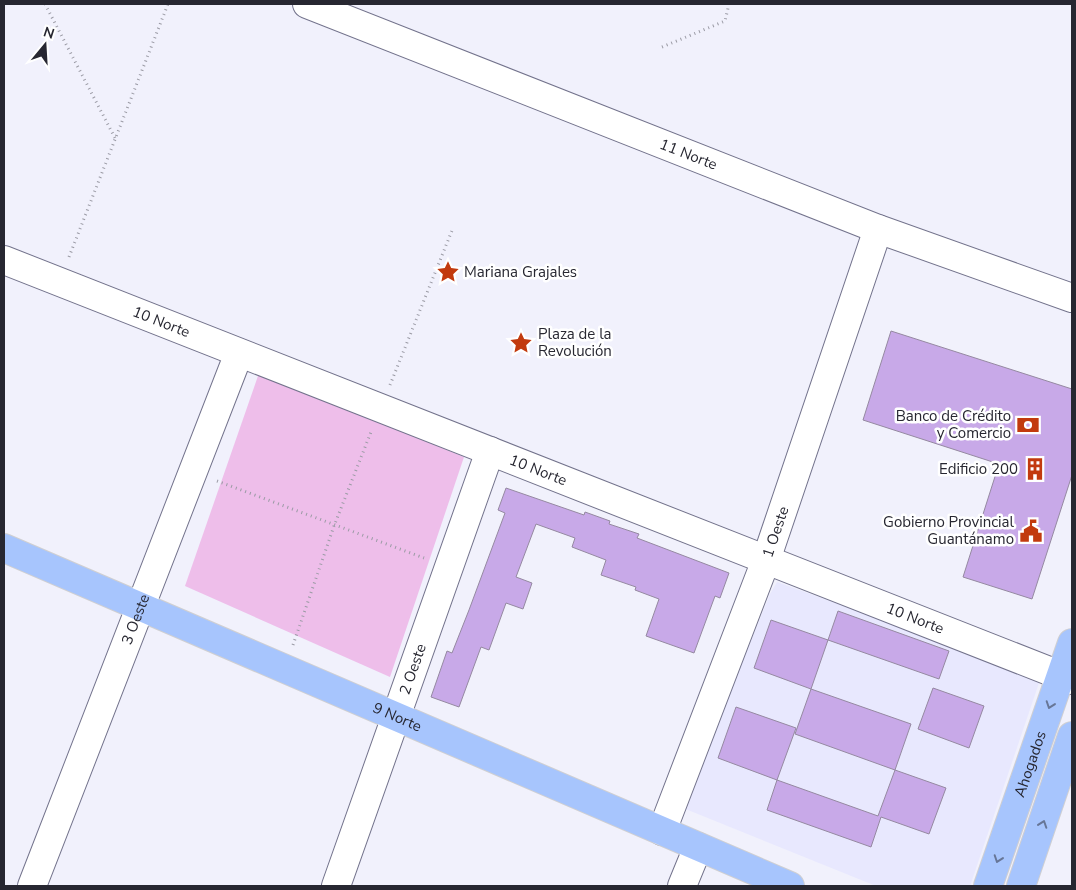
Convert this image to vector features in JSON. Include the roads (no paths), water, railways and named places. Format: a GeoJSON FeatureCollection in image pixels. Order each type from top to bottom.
{"type":"FeatureCollection","features":[{"type":"Feature","properties":{"kind":"main road","name":"9 Norte"},"geometry":{"type":"LineString","coordinates":[[4,548],[790,886]]}},
{"type":"Feature","properties":{"kind":"main road","name":"Ahogados"},"geometry":{"type":"LineString","coordinates":[[988,886],[1066,678],[1072,643]]}},
{"type":"Feature","properties":{"kind":"main road","name":"Ahogados"},"geometry":{"type":"LineString","coordinates":[[1021,886],[1072,736]]}},
{"type":"Feature","properties":{"kind":"street","name":"11 Norte"},"geometry":{"type":"LineString","coordinates":[[307,4],[878,228],[1072,298]]}},
{"type":"Feature","properties":{"kind":"street","name":"1 Oeste"},"geometry":{"type":"LineString","coordinates":[[662,831],[766,560],[878,228]]}},
{"type":"Feature","properties":{"kind":"street","name":"10 Norte"},"geometry":{"type":"LineString","coordinates":[[4,260],[1066,678]]}},
{"type":"Feature","properties":{"kind":"street","name":"3 Oeste"},"geometry":{"type":"LineString","coordinates":[[32,886],[239,353]]}},
{"type":"Feature","properties":{"kind":"street","name":"2 Oeste"},"geometry":{"type":"LineString","coordinates":[[336,886],[490,451]]}},
{"type":"Feature","properties":{"kind":"street"},"geometry":{"type":"LineString","coordinates":[[682,886],[698,846]]}},
{"type":"Feature","properties":{"kind":"place","name":"Mariana Grajales"},"geometry":{"type":"Point","coordinates":[448,272]}},
{"type":"Feature","properties":{"kind":"place","name":"Plaza de la Revolución"},"geometry":{"type":"Point","coordinates":[521,343]}},
{"type":"Feature","properties":{"kind":"place","name":"Banco de Crédito y Comercio"},"geometry":{"type":"Point","coordinates":[1028,425]}},
{"type":"Feature","properties":{"kind":"place","name":"Edificio 200"},"geometry":{"type":"Point","coordinates":[1035,469]}},
{"type":"Feature","properties":{"kind":"place","name":"Gobierno Provincial Guantánamo"},"geometry":{"type":"Point","coordinates":[1031,531]}}]}
